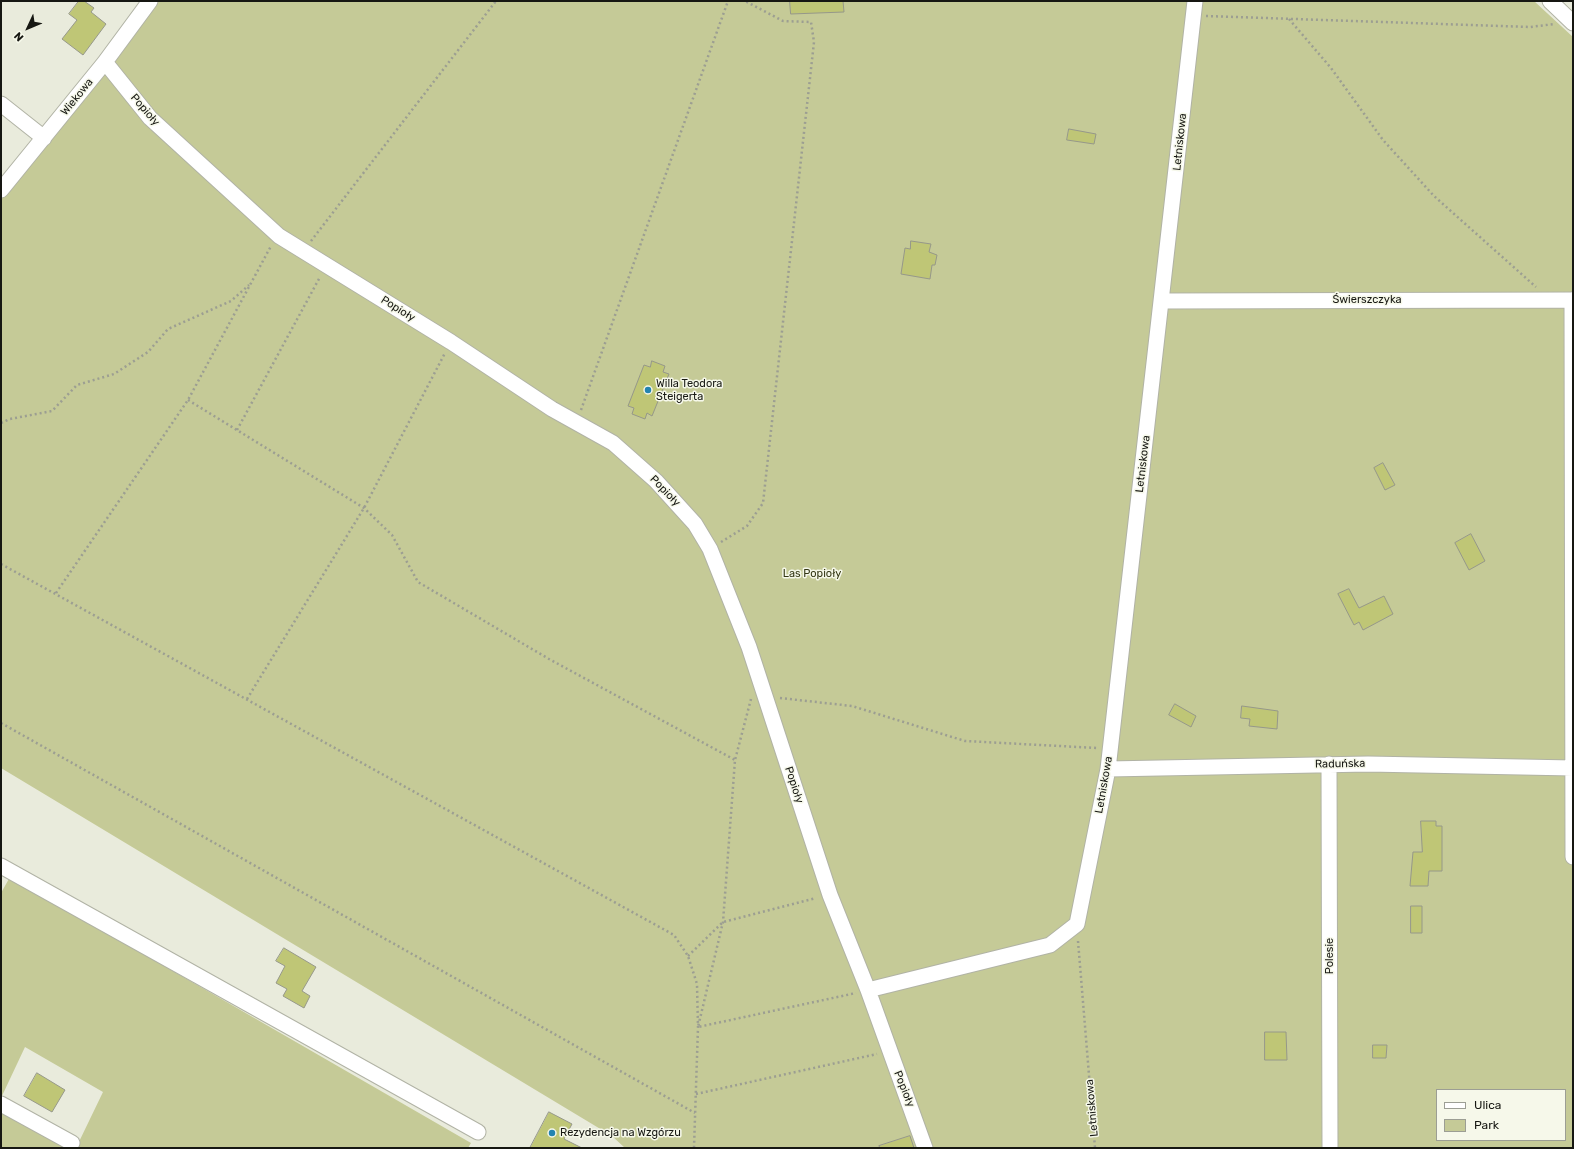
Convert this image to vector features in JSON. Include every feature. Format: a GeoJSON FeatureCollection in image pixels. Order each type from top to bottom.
{"type":"FeatureCollection","features":[{"type":"Feature","properties":{"kind":"street","name":"Wiekowa"},"geometry":{"type":"LineString","coordinates":[[1,190],[105,62],[150,1]]}},
{"type":"Feature","properties":{"kind":"street","name":"Letniskowa"},"geometry":{"type":"LineString","coordinates":[[1077,924],[1108,769],[1195,1]]}},
{"type":"Feature","properties":{"kind":"street"},"geometry":{"type":"LineString","coordinates":[[1550,1],[1572,22]]}},
{"type":"Feature","properties":{"kind":"street","name":"Popioły"},"geometry":{"type":"LineString","coordinates":[[105,62],[150,118],[279,236],[451,342],[542,402],[613,443],[656,481],[696,524],[710,549],[749,647],[758,696],[830,895],[868,990],[889,1052],[926,1148]]}},
{"type":"Feature","properties":{"kind":"street"},"geometry":{"type":"LineString","coordinates":[[1,104],[44,138]]}},
{"type":"Feature","properties":{"kind":"street"},"geometry":{"type":"LineString","coordinates":[[1572,300],[1573,857]]}},
{"type":"Feature","properties":{"kind":"street","name":"Świerszczyka"},"geometry":{"type":"LineString","coordinates":[[1162,301],[1572,300]]}},
{"type":"Feature","properties":{"kind":"street","name":"Raduńska"},"geometry":{"type":"LineString","coordinates":[[1108,769],[1328,764],[1458,764],[1572,768]]}},
{"type":"Feature","properties":{"kind":"street","name":"Polesie"},"geometry":{"type":"LineString","coordinates":[[1328,764],[1330,1148]]}},
{"type":"Feature","properties":{"kind":"street"},"geometry":{"type":"LineString","coordinates":[[1,866],[478,1132]]}},
{"type":"Feature","properties":{"kind":"street"},"geometry":{"type":"LineString","coordinates":[[868,990],[1050,945],[1077,924]]}},
{"type":"Feature","properties":{"kind":"street"},"geometry":{"type":"LineString","coordinates":[[1,1104],[72,1143]]}},
{"type":"Feature","properties":{"kind":"path"},"geometry":{"type":"LineString","coordinates":[[304,252],[496,1]]}},
{"type":"Feature","properties":{"kind":"path"},"geometry":{"type":"LineString","coordinates":[[577,422],[728,1]]}},
{"type":"Feature","properties":{"kind":"path"},"geometry":{"type":"LineString","coordinates":[[710,549],[747,526],[763,503],[814,42],[811,22],[783,21],[745,1]]}},
{"type":"Feature","properties":{"kind":"path"},"geometry":{"type":"LineString","coordinates":[[1194,16],[1530,27],[1572,22]]}},
{"type":"Feature","properties":{"kind":"path"},"geometry":{"type":"LineString","coordinates":[[1290,19],[1331,68],[1383,140],[1434,196],[1551,300]]}},
{"type":"Feature","properties":{"kind":"path"},"geometry":{"type":"LineString","coordinates":[[56,594],[188,400],[270,248],[279,236]]}},
{"type":"Feature","properties":{"kind":"path"},"geometry":{"type":"LineString","coordinates":[[237,430],[326,265]]}},
{"type":"Feature","properties":{"kind":"path"},"geometry":{"type":"LineString","coordinates":[[1,423],[10,419],[52,411],[77,385],[114,374],[148,352],[168,329],[231,301],[251,283]]}},
{"type":"Feature","properties":{"kind":"path"},"geometry":{"type":"LineString","coordinates":[[247,699],[364,508],[451,342]]}},
{"type":"Feature","properties":{"kind":"path"},"geometry":{"type":"LineString","coordinates":[[188,400],[364,508],[392,535],[418,582],[549,659],[735,760]]}},
{"type":"Feature","properties":{"kind":"path"},"geometry":{"type":"LineString","coordinates":[[1,564],[674,935],[688,956],[697,984],[698,1027],[694,1148]]}},
{"type":"Feature","properties":{"kind":"path"},"geometry":{"type":"LineString","coordinates":[[698,1027],[723,922],[735,760],[758,696],[852,706],[964,741],[1110,749]]}},
{"type":"Feature","properties":{"kind":"path"},"geometry":{"type":"LineString","coordinates":[[1,723],[695,1113]]}},
{"type":"Feature","properties":{"kind":"path"},"geometry":{"type":"LineString","coordinates":[[688,956],[723,922],[830,895]]}},
{"type":"Feature","properties":{"kind":"path","name":"Letniskowa"},"geometry":{"type":"LineString","coordinates":[[1077,924],[1095,1148]]}},
{"type":"Feature","properties":{"kind":"path"},"geometry":{"type":"LineString","coordinates":[[698,1027],[868,990]]}},
{"type":"Feature","properties":{"kind":"path"},"geometry":{"type":"LineString","coordinates":[[696,1094],[889,1052]]}},
{"type":"Feature","properties":{"kind":"green space","name":"Las Popioły"},"geometry":{"type":"Polygon","coordinates":[[[144,1],[1534,1],[1573,37],[1573,1148],[625,1148],[612,1136],[1,768],[1,187],[144,1]]]}},
{"type":"Feature","properties":{"kind":"green space"},"geometry":{"type":"Polygon","coordinates":[[[10,877],[471,1143],[468,1148],[76,1148],[103,1092],[25,1047],[1,1098],[1,893],[10,877]]]}},
{"type":"Feature","properties":{"kind":"green space"},"geometry":{"type":"Polygon","coordinates":[[[1,1112],[67,1148],[1,1148],[1,1112]]]}},
{"type":"Feature","properties":{"kind":"building"},"geometry":{"type":"Polygon","coordinates":[[[79,1],[84,1],[94,8],[91,12],[106,24],[83,55],[62,39],[77,20],[69,14],[79,1]]]}},
{"type":"Feature","properties":{"kind":"building"},"geometry":{"type":"Polygon","coordinates":[[[790,1],[843,1],[844,12],[791,14],[790,1]]]}},
{"type":"Feature","properties":{"kind":"building"},"geometry":{"type":"Polygon","coordinates":[[[1069,129],[1096,134],[1094,144],[1067,140],[1069,129]]]}},
{"type":"Feature","properties":{"kind":"building"},"geometry":{"type":"Polygon","coordinates":[[[911,241],[931,244],[929,252],[937,255],[935,265],[932,265],[930,279],[901,274],[905,248],[910,249],[911,241]]]}},
{"type":"Feature","properties":{"kind":"building","name":"Willa Teodora Steigerta"},"geometry":{"type":"Polygon","coordinates":[[[652,361],[665,366],[663,372],[669,374],[652,416],[647,413],[645,419],[632,414],[634,408],[628,406],[644,365],[650,367],[652,361]]]}},
{"type":"Feature","properties":{"kind":"building"},"geometry":{"type":"Polygon","coordinates":[[[1383,463],[1395,485],[1385,490],[1374,468],[1383,463]]]}},
{"type":"Feature","properties":{"kind":"building"},"geometry":{"type":"Polygon","coordinates":[[[1471,534],[1485,561],[1469,570],[1455,543],[1471,534]]]}},
{"type":"Feature","properties":{"kind":"building"},"geometry":{"type":"Polygon","coordinates":[[[1349,589],[1359,608],[1384,596],[1393,614],[1363,630],[1359,622],[1354,625],[1338,594],[1349,589]]]}},
{"type":"Feature","properties":{"kind":"building"},"geometry":{"type":"Polygon","coordinates":[[[1175,704],[1196,716],[1191,727],[1169,715],[1175,704]]]}},
{"type":"Feature","properties":{"kind":"building"},"geometry":{"type":"Polygon","coordinates":[[[1242,706],[1278,711],[1277,729],[1249,726],[1250,719],[1241,718],[1242,706]]]}},
{"type":"Feature","properties":{"kind":"building"},"geometry":{"type":"Polygon","coordinates":[[[1421,821],[1436,821],[1436,826],[1442,826],[1442,871],[1429,871],[1428,886],[1410,886],[1413,852],[1422,852],[1421,821]]]}},
{"type":"Feature","properties":{"kind":"building"},"geometry":{"type":"Polygon","coordinates":[[[1411,906],[1422,906],[1422,933],[1411,933],[1411,906]]]}},
{"type":"Feature","properties":{"kind":"building"},"geometry":{"type":"Polygon","coordinates":[[[284,948],[316,967],[302,991],[310,996],[304,1008],[283,996],[287,989],[276,983],[285,966],[276,961],[284,948]]]}},
{"type":"Feature","properties":{"kind":"building"},"geometry":{"type":"Polygon","coordinates":[[[1265,1032],[1286,1032],[1287,1060],[1265,1060],[1265,1032]]]}},
{"type":"Feature","properties":{"kind":"building"},"geometry":{"type":"Polygon","coordinates":[[[1373,1045],[1387,1045],[1386,1058],[1373,1058],[1373,1045]]]}},
{"type":"Feature","properties":{"kind":"building"},"geometry":{"type":"Polygon","coordinates":[[[37,1073],[65,1090],[52,1112],[24,1096],[37,1073]]]}},
{"type":"Feature","properties":{"kind":"building","name":"Rezydencja na Wzgórzu"},"geometry":{"type":"Polygon","coordinates":[[[549,1112],[572,1124],[564,1139],[582,1148],[530,1148],[549,1112]]]}},
{"type":"Feature","properties":{"kind":"building"},"geometry":{"type":"Polygon","coordinates":[[[910,1136],[914,1148],[880,1148],[879,1146],[910,1136]]]}},
{"type":"Feature","properties":{"kind":"place","name":"Willa Teodora Steigerta"},"geometry":{"type":"Point","coordinates":[648,390]}},
{"type":"Feature","properties":{"kind":"place","name":"Rezydencja na Wzgórzu"},"geometry":{"type":"Point","coordinates":[552,1133]}}]}
